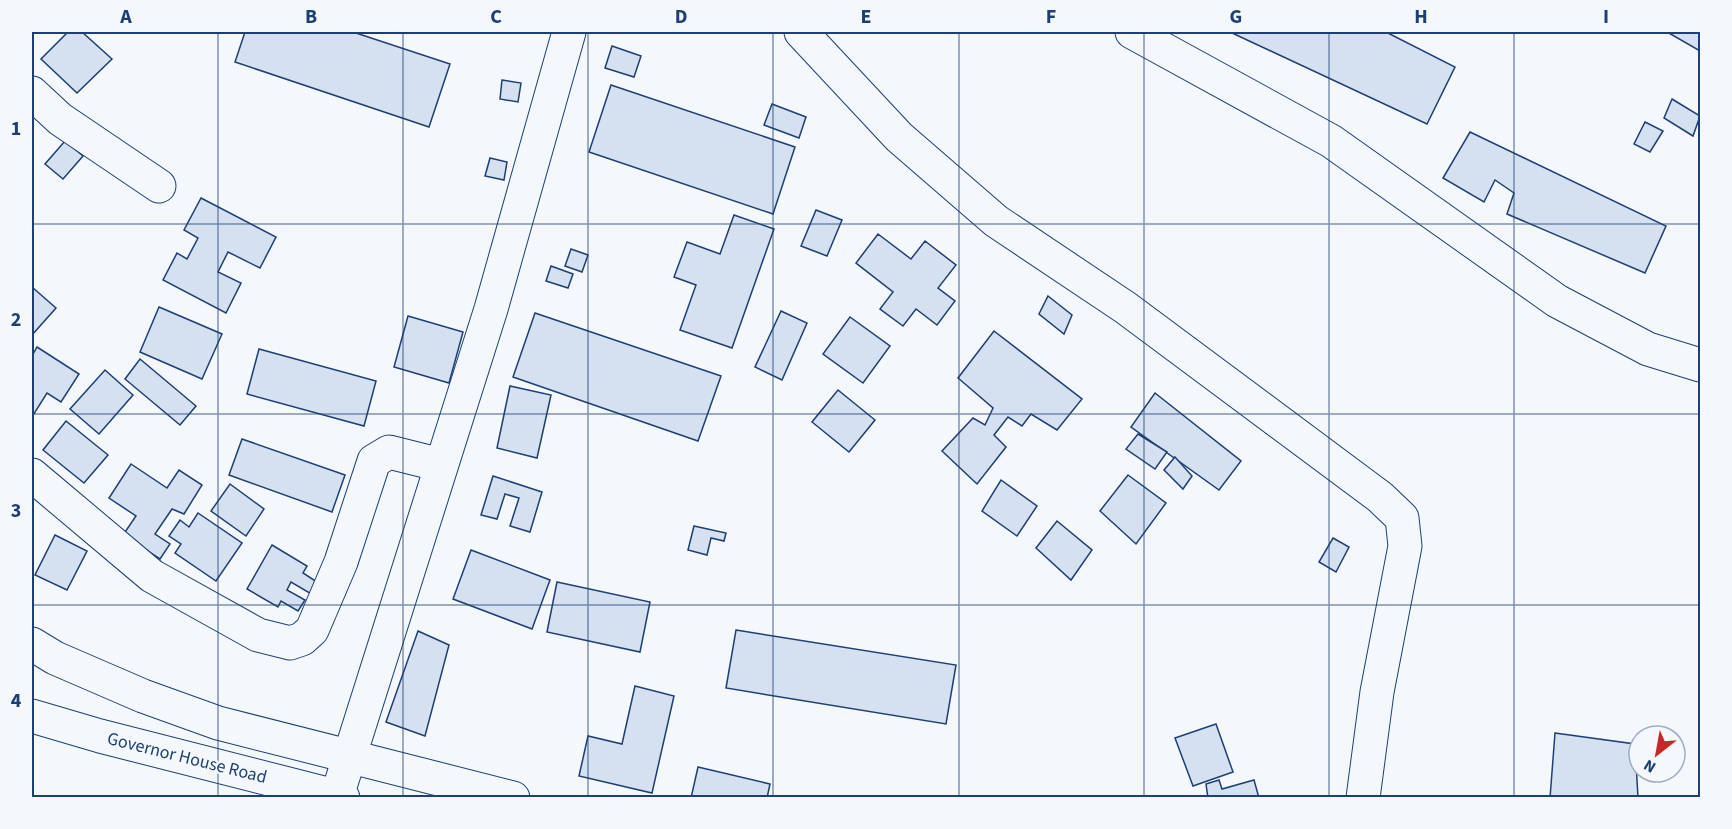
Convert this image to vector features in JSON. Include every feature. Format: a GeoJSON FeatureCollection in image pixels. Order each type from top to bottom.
{"type":"FeatureCollection","features":[{"type":"Feature","properties":{"kind":"street"},"geometry":{"type":"LineString","coordinates":[[340,797],[348,756],[491,309],[569,32]]}},
{"type":"Feature","properties":{"kind":"street"},"geometry":{"type":"LineString","coordinates":[[801,32],[899,137],[996,221],[1126,308],[1380,496],[1402,518],[1406,546],[1377,692],[1363,798]]}},
{"type":"Feature","properties":{"kind":"street"},"geometry":{"type":"LineString","coordinates":[[1132,32],[1331,141],[1557,301],[1648,349],[1701,365]]}},
{"type":"Feature","properties":{"kind":"street"},"geometry":{"type":"LineString","coordinates":[[32,93],[60,119],[159,186]]}},
{"type":"Feature","properties":{"kind":"street"},"geometry":{"type":"LineString","coordinates":[[32,475],[152,576],[258,634],[290,643],[302,639],[312,630],[341,562],[374,461],[389,452],[441,465]]}},
{"type":"Feature","properties":{"kind":"street"},"geometry":{"type":"LineString","coordinates":[[32,644],[55,658],[143,696],[218,723],[513,798]]}},
{"type":"Feature","properties":{"kind":"street","name":"Governor House Road"},"geometry":{"type":"LineString","coordinates":[[32,716],[100,736],[340,797]]}},
{"type":"Feature","properties":{"kind":"building"},"geometry":{"type":"Polygon","coordinates":[[[68,32],[82,32],[112,59],[77,93],[41,59],[68,32]]]}},
{"type":"Feature","properties":{"kind":"building"},"geometry":{"type":"Polygon","coordinates":[[[245,32],[353,32],[450,64],[429,127],[235,62],[245,32]]]}},
{"type":"Feature","properties":{"kind":"building"},"geometry":{"type":"Polygon","coordinates":[[[1230,32],[1386,32],[1455,67],[1427,124],[1230,32]]]}},
{"type":"Feature","properties":{"kind":"building"},"geometry":{"type":"Polygon","coordinates":[[[1667,32],[1700,32],[1700,51],[1667,32]]]}},
{"type":"Feature","properties":{"kind":"building"},"geometry":{"type":"Polygon","coordinates":[[[612,46],[641,56],[634,77],[605,68],[612,46]]]}},
{"type":"Feature","properties":{"kind":"building"},"geometry":{"type":"Polygon","coordinates":[[[502,80],[521,83],[518,102],[500,99],[502,80]]]}},
{"type":"Feature","properties":{"kind":"building"},"geometry":{"type":"Polygon","coordinates":[[[611,85],[795,147],[773,214],[589,152],[611,85]]]}},
{"type":"Feature","properties":{"kind":"building"},"geometry":{"type":"Polygon","coordinates":[[[1672,99],[1700,116],[1693,136],[1664,118],[1672,99]]]}},
{"type":"Feature","properties":{"kind":"building"},"geometry":{"type":"Polygon","coordinates":[[[772,104],[806,117],[799,138],[764,125],[772,104]]]}},
{"type":"Feature","properties":{"kind":"building"},"geometry":{"type":"Polygon","coordinates":[[[1645,122],[1663,131],[1650,152],[1634,144],[1645,122]]]}},
{"type":"Feature","properties":{"kind":"building"},"geometry":{"type":"Polygon","coordinates":[[[1470,132],[1666,226],[1645,273],[1507,214],[1514,193],[1495,180],[1484,202],[1443,178],[1470,132]]]}},
{"type":"Feature","properties":{"kind":"building"},"geometry":{"type":"Polygon","coordinates":[[[65,141],[83,156],[63,179],[45,164],[65,141]]]}},
{"type":"Feature","properties":{"kind":"building"},"geometry":{"type":"Polygon","coordinates":[[[490,158],[507,162],[504,180],[485,176],[490,158]]]}},
{"type":"Feature","properties":{"kind":"building"},"geometry":{"type":"Polygon","coordinates":[[[201,198],[276,237],[260,268],[228,252],[218,272],[241,283],[226,313],[163,280],[177,253],[187,259],[198,238],[184,230],[201,198]]]}},
{"type":"Feature","properties":{"kind":"building"},"geometry":{"type":"Polygon","coordinates":[[[816,210],[842,220],[827,256],[801,246],[816,210]]]}},
{"type":"Feature","properties":{"kind":"building"},"geometry":{"type":"Polygon","coordinates":[[[734,215],[774,229],[732,348],[680,330],[696,285],[674,277],[687,242],[720,254],[734,215]]]}},
{"type":"Feature","properties":{"kind":"building"},"geometry":{"type":"Polygon","coordinates":[[[878,234],[911,259],[925,241],[956,265],[938,288],[955,301],[937,325],[916,309],[903,326],[880,309],[893,292],[856,263],[878,234]]]}},
{"type":"Feature","properties":{"kind":"building"},"geometry":{"type":"Polygon","coordinates":[[[571,249],[588,255],[582,272],[565,266],[571,249]]]}},
{"type":"Feature","properties":{"kind":"building"},"geometry":{"type":"Polygon","coordinates":[[[551,266],[573,274],[568,288],[546,281],[551,266]]]}},
{"type":"Feature","properties":{"kind":"building"},"geometry":{"type":"Polygon","coordinates":[[[32,287],[56,308],[32,335],[32,287]]]}},
{"type":"Feature","properties":{"kind":"building"},"geometry":{"type":"Polygon","coordinates":[[[1048,296],[1072,315],[1064,334],[1039,314],[1048,296]]]}},
{"type":"Feature","properties":{"kind":"building"},"geometry":{"type":"Polygon","coordinates":[[[159,307],[222,334],[202,379],[140,352],[159,307]]]}},
{"type":"Feature","properties":{"kind":"building"},"geometry":{"type":"Polygon","coordinates":[[[781,311],[807,323],[782,380],[755,367],[781,311]]]}},
{"type":"Feature","properties":{"kind":"building"},"geometry":{"type":"Polygon","coordinates":[[[535,313],[721,376],[698,441],[513,377],[535,313]]]}},
{"type":"Feature","properties":{"kind":"building"},"geometry":{"type":"Polygon","coordinates":[[[408,316],[463,332],[449,383],[394,367],[408,316]]]}},
{"type":"Feature","properties":{"kind":"building"},"geometry":{"type":"Polygon","coordinates":[[[850,317],[890,346],[863,383],[823,354],[850,317]]]}},
{"type":"Feature","properties":{"kind":"building"},"geometry":{"type":"Polygon","coordinates":[[[994,331],[1082,399],[1057,430],[1031,414],[1022,426],[1008,417],[994,435],[1006,447],[977,484],[942,451],[973,418],[985,425],[993,408],[958,378],[994,331]]]}},
{"type":"Feature","properties":{"kind":"building"},"geometry":{"type":"Polygon","coordinates":[[[37,347],[79,374],[61,402],[47,393],[32,417],[32,356],[37,347]]]}},
{"type":"Feature","properties":{"kind":"building"},"geometry":{"type":"Polygon","coordinates":[[[259,349],[376,381],[364,426],[247,394],[259,349]]]}},
{"type":"Feature","properties":{"kind":"building"},"geometry":{"type":"Polygon","coordinates":[[[140,359],[196,406],[180,425],[125,379],[140,359]]]}},
{"type":"Feature","properties":{"kind":"building"},"geometry":{"type":"Polygon","coordinates":[[[105,370],[133,395],[99,434],[70,409],[105,370]]]}},
{"type":"Feature","properties":{"kind":"building"},"geometry":{"type":"Polygon","coordinates":[[[510,386],[551,395],[537,458],[497,448],[510,386]]]}},
{"type":"Feature","properties":{"kind":"building"},"geometry":{"type":"Polygon","coordinates":[[[838,390],[875,420],[849,452],[812,422],[838,390]]]}},
{"type":"Feature","properties":{"kind":"building"},"geometry":{"type":"Polygon","coordinates":[[[1155,393],[1241,461],[1219,490],[1131,427],[1155,393]]]}},
{"type":"Feature","properties":{"kind":"building"},"geometry":{"type":"Polygon","coordinates":[[[66,421],[108,455],[84,483],[43,450],[66,421]]]}},
{"type":"Feature","properties":{"kind":"building"},"geometry":{"type":"Polygon","coordinates":[[[1138,434],[1167,452],[1155,469],[1126,449],[1138,434]]]}},
{"type":"Feature","properties":{"kind":"building"},"geometry":{"type":"Polygon","coordinates":[[[242,439],[345,475],[332,512],[229,475],[242,439]]]}},
{"type":"Feature","properties":{"kind":"building"},"geometry":{"type":"Polygon","coordinates":[[[1175,457],[1192,476],[1183,489],[1164,470],[1175,457]]]}},
{"type":"Feature","properties":{"kind":"building"},"geometry":{"type":"Polygon","coordinates":[[[131,464],[167,488],[179,470],[202,485],[184,514],[172,509],[155,534],[170,544],[160,559],[123,535],[136,516],[109,498],[131,464]]]}},
{"type":"Feature","properties":{"kind":"building"},"geometry":{"type":"Polygon","coordinates":[[[1128,475],[1166,503],[1136,544],[1100,511],[1128,475]]]}},
{"type":"Feature","properties":{"kind":"building"},"geometry":{"type":"Polygon","coordinates":[[[493,476],[542,492],[530,532],[510,526],[519,498],[505,494],[497,519],[481,515],[493,476]]]}},
{"type":"Feature","properties":{"kind":"building"},"geometry":{"type":"Polygon","coordinates":[[[1001,480],[1037,506],[1017,536],[982,511],[1001,480]]]}},
{"type":"Feature","properties":{"kind":"building"},"geometry":{"type":"Polygon","coordinates":[[[230,484],[264,509],[246,536],[211,511],[230,484]]]}},
{"type":"Feature","properties":{"kind":"building"},"geometry":{"type":"Polygon","coordinates":[[[198,513],[242,543],[216,581],[175,553],[181,544],[169,536],[180,520],[189,527],[198,513]]]}},
{"type":"Feature","properties":{"kind":"building"},"geometry":{"type":"Polygon","coordinates":[[[1057,521],[1092,550],[1071,580],[1036,548],[1057,521]]]}},
{"type":"Feature","properties":{"kind":"building"},"geometry":{"type":"Polygon","coordinates":[[[694,526],[726,533],[724,541],[711,538],[707,555],[688,550],[694,526]]]}},
{"type":"Feature","properties":{"kind":"building"},"geometry":{"type":"Polygon","coordinates":[[[55,535],[87,551],[67,590],[35,575],[55,535]]]}},
{"type":"Feature","properties":{"kind":"building"},"geometry":{"type":"Polygon","coordinates":[[[1333,538],[1349,547],[1336,572],[1319,562],[1333,538]]]}},
{"type":"Feature","properties":{"kind":"building"},"geometry":{"type":"Polygon","coordinates":[[[272,545],[307,566],[303,573],[320,584],[313,595],[291,582],[287,590],[305,600],[298,611],[281,601],[278,607],[247,589],[272,545]]]}},
{"type":"Feature","properties":{"kind":"building"},"geometry":{"type":"Polygon","coordinates":[[[471,550],[550,580],[532,629],[453,599],[471,550]]]}},
{"type":"Feature","properties":{"kind":"building"},"geometry":{"type":"Polygon","coordinates":[[[557,582],[650,602],[640,652],[547,632],[557,582]]]}},
{"type":"Feature","properties":{"kind":"building"},"geometry":{"type":"Polygon","coordinates":[[[736,630],[956,665],[946,724],[726,688],[736,630]]]}},
{"type":"Feature","properties":{"kind":"building"},"geometry":{"type":"Polygon","coordinates":[[[418,631],[449,645],[425,736],[386,722],[418,631]]]}},
{"type":"Feature","properties":{"kind":"building"},"geometry":{"type":"Polygon","coordinates":[[[635,686],[674,696],[652,793],[579,776],[588,736],[622,744],[635,686]]]}},
{"type":"Feature","properties":{"kind":"building"},"geometry":{"type":"Polygon","coordinates":[[[1216,724],[1233,772],[1193,786],[1175,738],[1216,724]]]}},
{"type":"Feature","properties":{"kind":"building"},"geometry":{"type":"Polygon","coordinates":[[[1555,733],[1627,743],[1627,784],[1637,784],[1638,798],[1550,798],[1555,733]]]}},
{"type":"Feature","properties":{"kind":"building"},"geometry":{"type":"Polygon","coordinates":[[[698,767],[770,784],[767,798],[691,798],[698,767]]]}},
{"type":"Feature","properties":{"kind":"building"},"geometry":{"type":"Polygon","coordinates":[[[1219,780],[1222,789],[1254,780],[1259,798],[1208,798],[1206,784],[1219,780]]]}}]}
